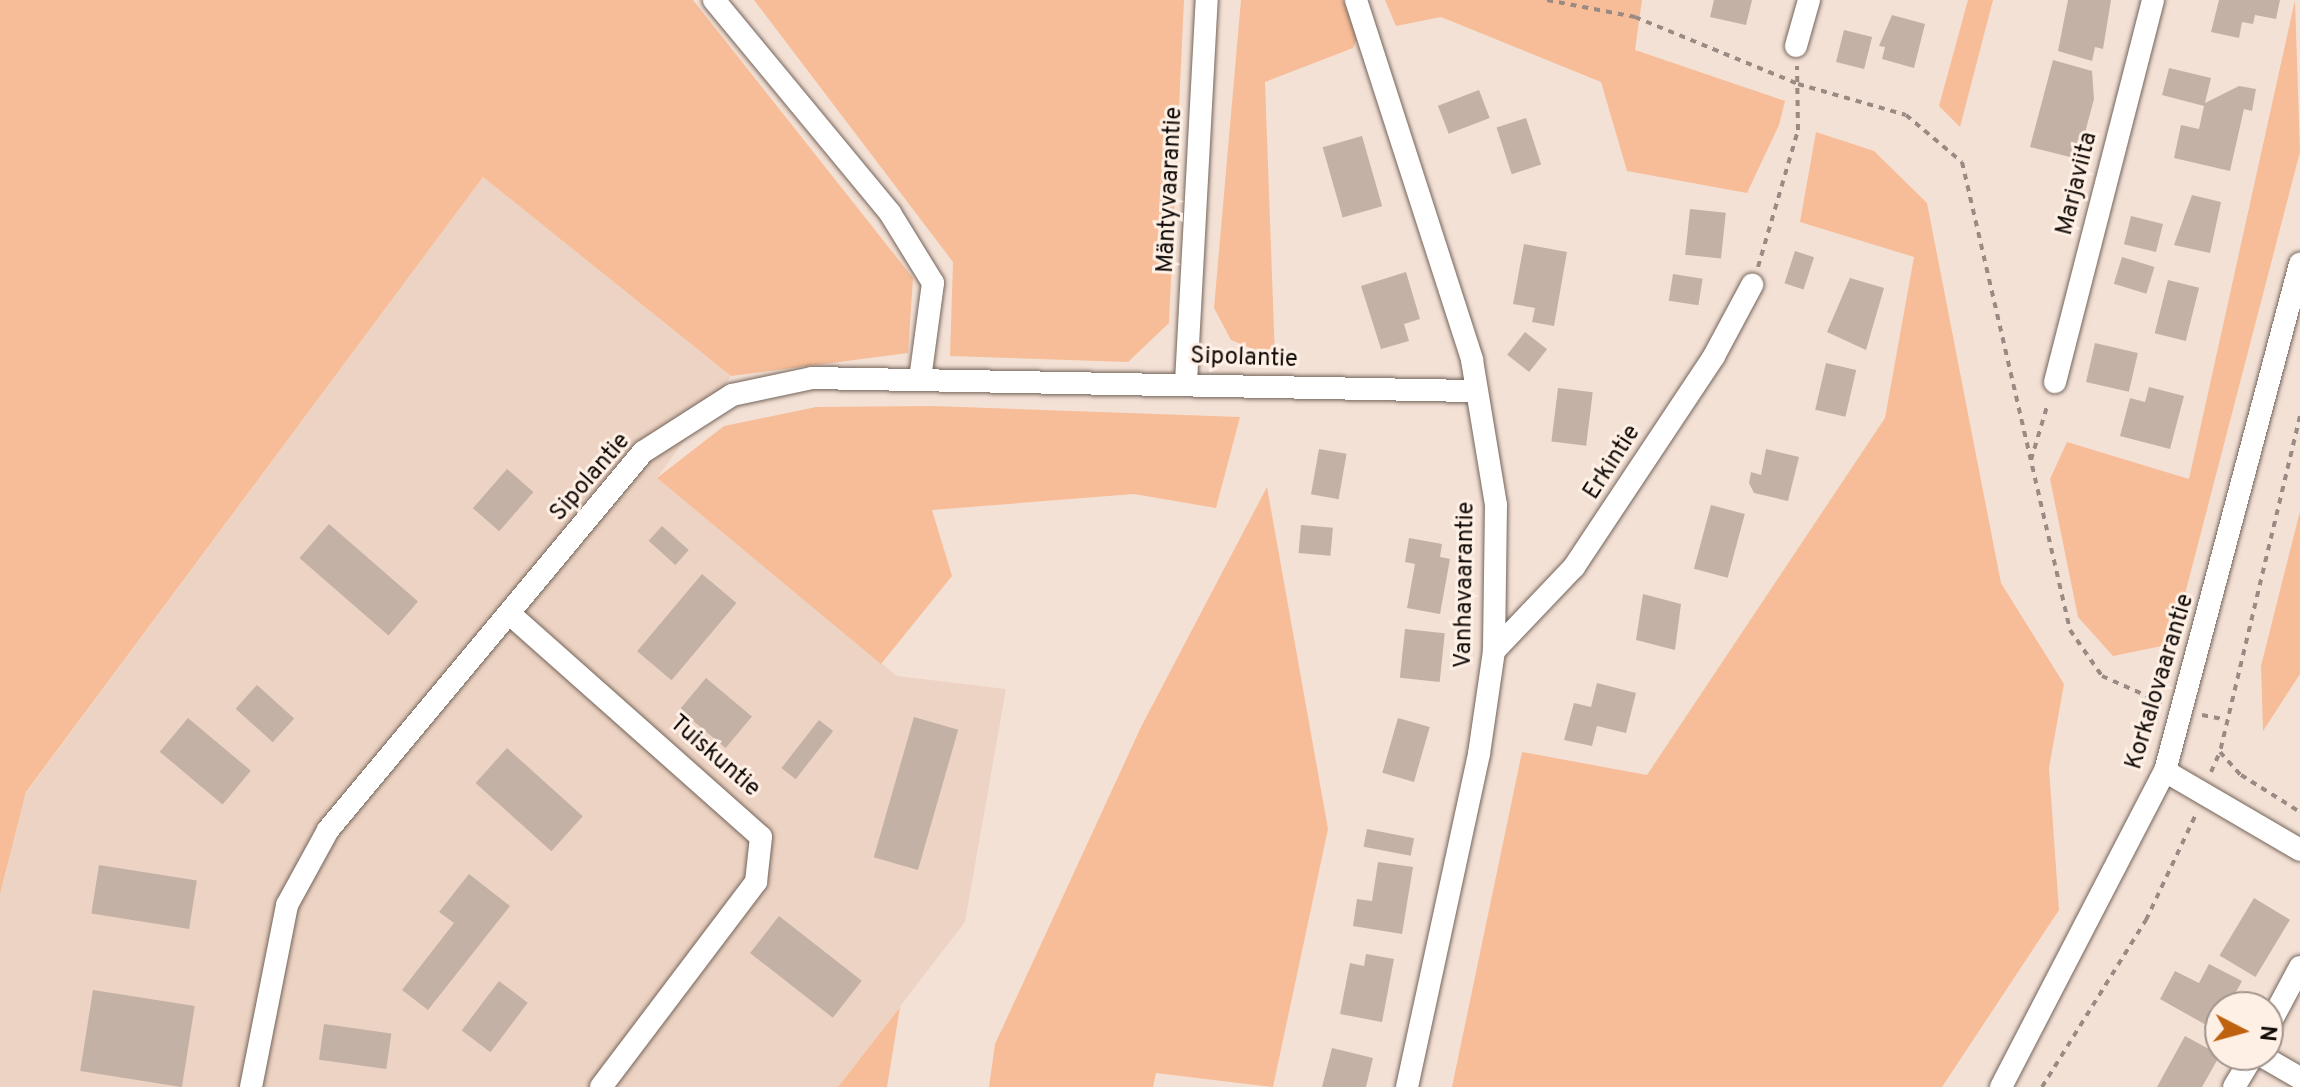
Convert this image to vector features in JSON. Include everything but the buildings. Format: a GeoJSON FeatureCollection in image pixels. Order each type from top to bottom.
{"type":"FeatureCollection","features":[{"type":"Feature","properties":{"kind":"street"},"geometry":{"type":"LineString","coordinates":[[714,0],[890,213],[933,283],[920,379]]}},
{"type":"Feature","properties":{"kind":"street","name":"Mäntyvaarantie"},"geometry":{"type":"LineString","coordinates":[[1186,382],[1207,0]]}},
{"type":"Feature","properties":{"kind":"street","name":"Vanhavaarantie"},"geometry":{"type":"LineString","coordinates":[[1356,0],[1472,360],[1472,391],[1496,505],[1494,651],[1407,1087]]}},
{"type":"Feature","properties":{"kind":"street"},"geometry":{"type":"LineString","coordinates":[[1796,46],[1809,0]]}},
{"type":"Feature","properties":{"kind":"street","name":"Marjaviita"},"geometry":{"type":"LineString","coordinates":[[2055,382],[2153,0]]}},
{"type":"Feature","properties":{"kind":"street","name":"Korkalovaarantie"},"geometry":{"type":"LineString","coordinates":[[2001,1087],[2165,771],[2184,712],[2300,264]]}},
{"type":"Feature","properties":{"kind":"street","name":"Erkintie"},"geometry":{"type":"LineString","coordinates":[[1494,651],[1574,567],[1714,356],[1752,285]]}},
{"type":"Feature","properties":{"kind":"street","name":"Sipolantie"},"geometry":{"type":"LineString","coordinates":[[251,1087],[287,905],[307,866],[358,791],[511,615],[643,452],[732,395],[812,378],[1186,382],[1472,391]]}},
{"type":"Feature","properties":{"kind":"street","name":"Tuiskuntie"},"geometry":{"type":"LineString","coordinates":[[511,615],[761,837],[756,882],[601,1087]]}},
{"type":"Feature","properties":{"kind":"street"},"geometry":{"type":"LineString","coordinates":[[2165,771],[2300,850]]}},
{"type":"Feature","properties":{"kind":"street"},"geometry":{"type":"LineString","coordinates":[[2284,997],[2300,967]]}},
{"type":"Feature","properties":{"kind":"path"},"geometry":{"type":"LineString","coordinates":[[1547,0],[1635,17],[1798,84],[1906,115],[1962,162],[2070,630],[2102,676],[2184,712],[2223,719]]}},
{"type":"Feature","properties":{"kind":"path"},"geometry":{"type":"LineString","coordinates":[[1752,285],[1798,130],[1798,84]]}},
{"type":"Feature","properties":{"kind":"path"},"geometry":{"type":"LineString","coordinates":[[2031,462],[2055,382]]}},
{"type":"Feature","properties":{"kind":"path"},"geometry":{"type":"LineString","coordinates":[[2042,1087],[2146,920],[2220,752],[2223,719],[2300,416]]}},
{"type":"Feature","properties":{"kind":"path"},"geometry":{"type":"LineString","coordinates":[[2220,752],[2241,775],[2300,812]]}},
{"type":"Feature","properties":{"kind":"shaded area"},"geometry":{"type":"Polygon","coordinates":[[[0,0],[693,0],[913,278],[908,353],[731,376],[483,177],[26,792],[0,894],[0,0]]]}},
{"type":"Feature","properties":{"kind":"shaded area"},"geometry":{"type":"Polygon","coordinates":[[[754,0],[1184,0],[1169,323],[1128,362],[950,356],[953,262],[754,0]]]}},
{"type":"Feature","properties":{"kind":"shaded area"},"geometry":{"type":"Polygon","coordinates":[[[1241,0],[1343,0],[1358,36],[1353,48],[1265,82],[1275,358],[1231,340],[1214,308],[1241,0]]]}},
{"type":"Feature","properties":{"kind":"shaded area"},"geometry":{"type":"Polygon","coordinates":[[[1385,0],[1642,0],[1635,50],[1785,101],[1779,125],[1747,193],[1627,171],[1601,82],[1441,17],[1396,26],[1385,0]]]}},
{"type":"Feature","properties":{"kind":"shaded area"},"geometry":{"type":"Polygon","coordinates":[[[1968,0],[1993,0],[1960,127],[1939,106],[1968,0]]]}},
{"type":"Feature","properties":{"kind":"shaded area"},"geometry":{"type":"Polygon","coordinates":[[[2295,0],[2300,152],[2172,644],[2113,656],[2078,617],[2050,479],[2067,442],[2189,479],[2295,0]]]}},
{"type":"Feature","properties":{"kind":"shaded area"},"geometry":{"type":"Polygon","coordinates":[[[1816,132],[1874,151],[1927,203],[2001,583],[2064,684],[2049,768],[2059,910],[1942,1087],[1452,1087],[1522,752],[1647,775],[1885,418],[1914,257],[1800,222],[1816,132]]]}},
{"type":"Feature","properties":{"kind":"shaded area"},"geometry":{"type":"Polygon","coordinates":[[[483,177],[731,376],[657,478],[897,676],[1006,689],[965,922],[838,1087],[0,1087],[0,894],[26,793],[483,177]]]}},
{"type":"Feature","properties":{"kind":"shaded area"},"geometry":{"type":"Polygon","coordinates":[[[932,406],[1240,417],[1216,508],[1134,494],[932,510],[952,576],[881,664],[657,478],[724,426],[816,407],[932,406]]]}},
{"type":"Feature","properties":{"kind":"shaded area"},"geometry":{"type":"Polygon","coordinates":[[[1267,487],[1328,829],[1273,1087],[1156,1073],[1153,1087],[989,1087],[995,1044],[1141,727],[1267,487]]]}},
{"type":"Feature","properties":{"kind":"shaded area"},"geometry":{"type":"Polygon","coordinates":[[[2300,511],[2300,674],[2263,731],[2261,666],[2300,511]]]}},
{"type":"Feature","properties":{"kind":"shaded area"},"geometry":{"type":"Polygon","coordinates":[[[900,1007],[887,1087],[838,1087],[900,1007]]]}}]}
